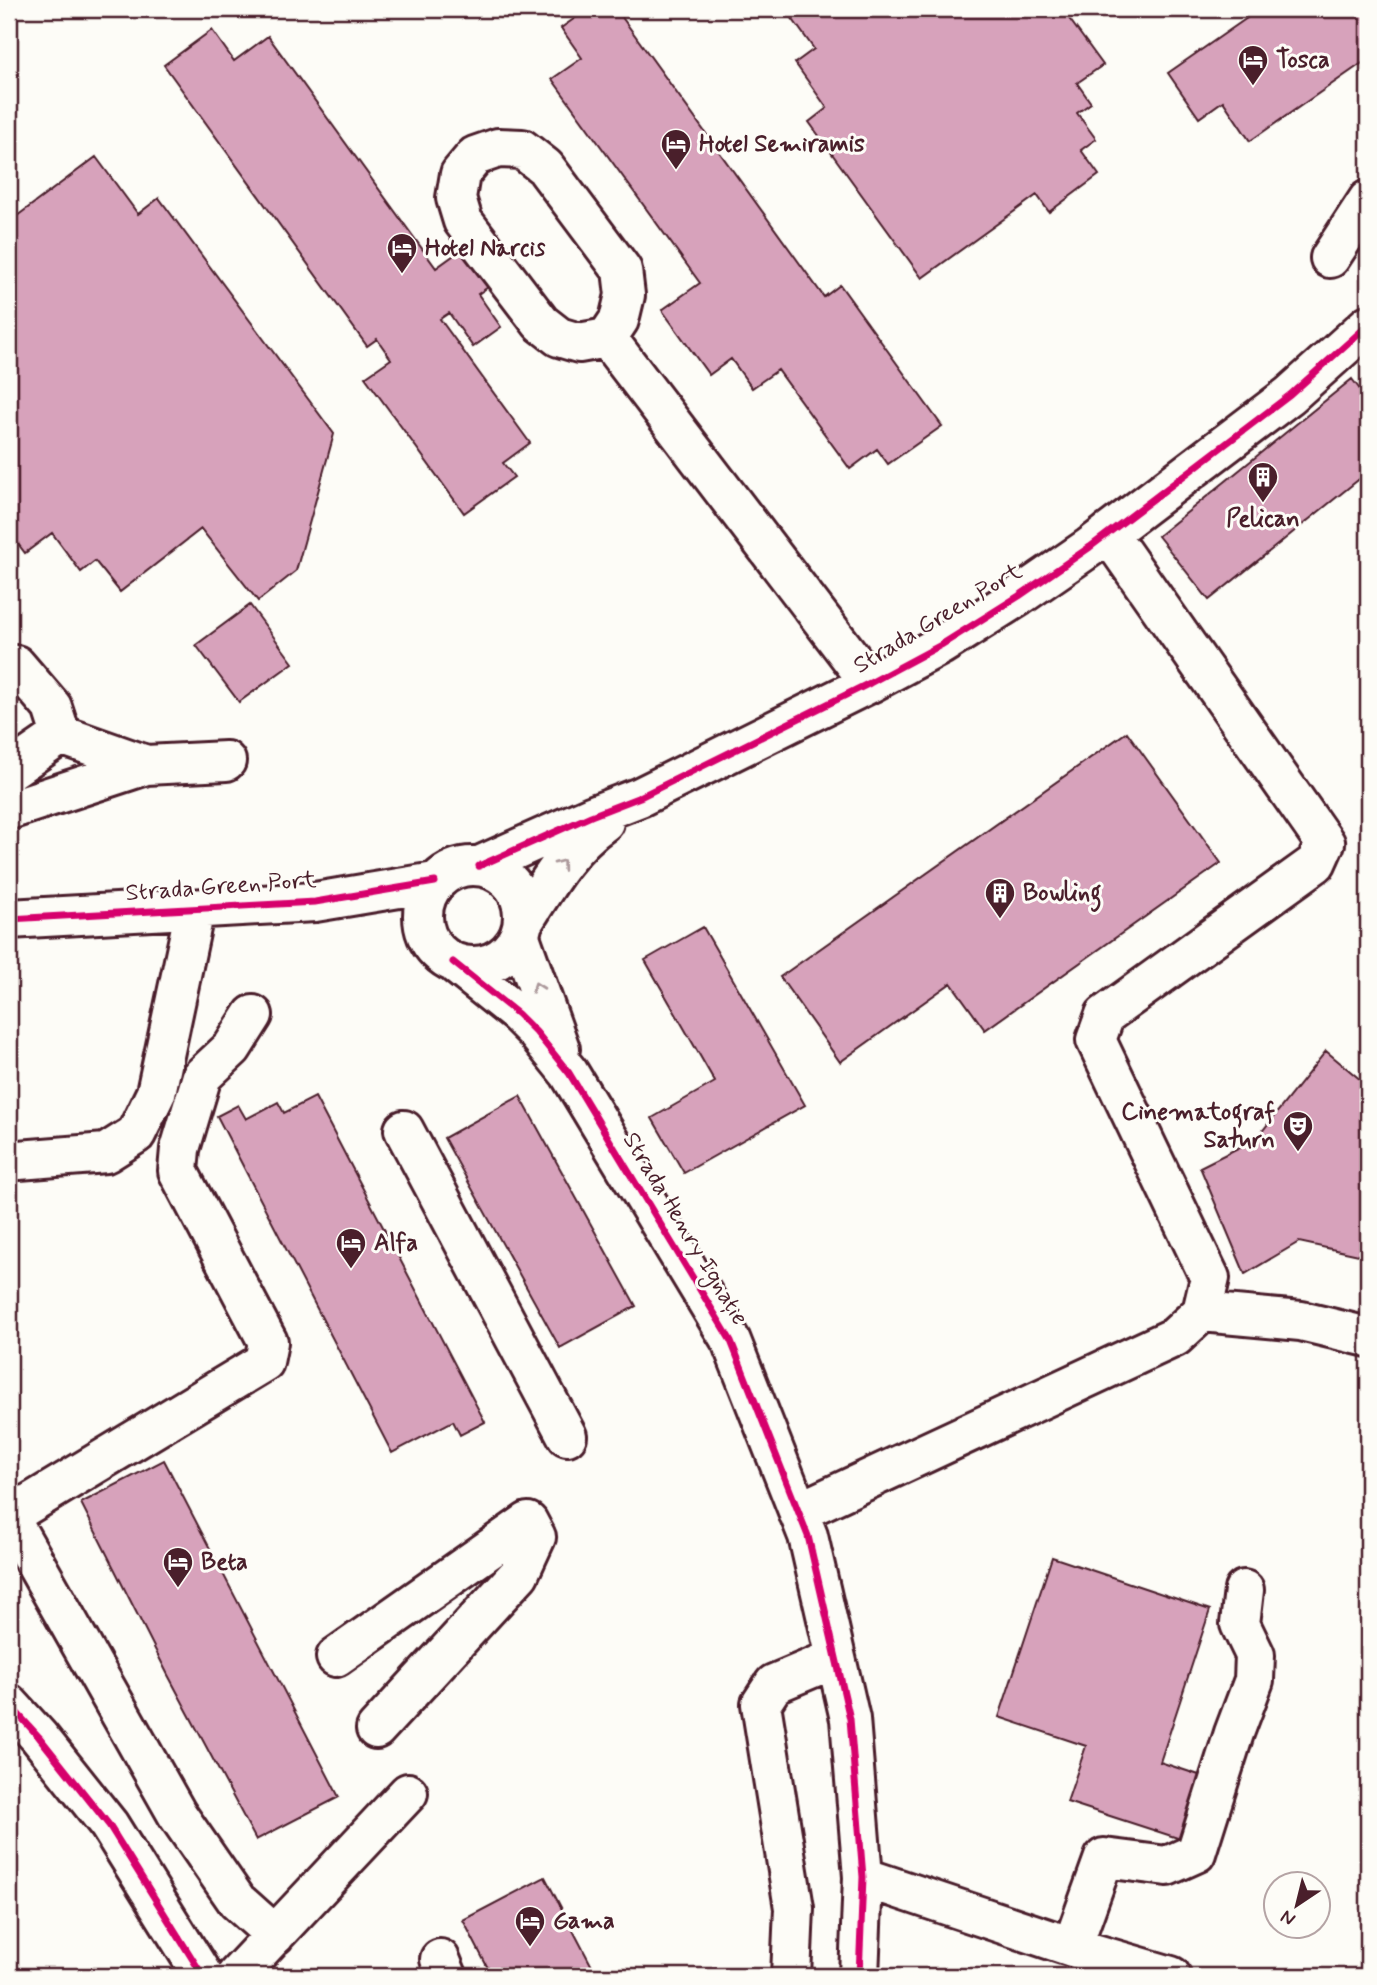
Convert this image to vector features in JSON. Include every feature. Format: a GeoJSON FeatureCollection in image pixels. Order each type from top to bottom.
{"type":"FeatureCollection","features":[{"type":"Feature","properties":{"kind":"street"},"geometry":{"type":"LineString","coordinates":[[498,148],[522,149],[545,167],[622,270],[625,295],[619,320],[607,338],[579,343],[559,337],[541,323],[463,221],[456,198],[460,174],[475,156],[498,148]]}},
{"type":"Feature","properties":{"kind":"street"},"geometry":{"type":"LineString","coordinates":[[1330,258],[1368,200]]}},
{"type":"Feature","properties":{"kind":"street","name":"Strada Green Port"},"geometry":{"type":"LineString","coordinates":[[479,866],[640,797],[941,645],[1020,596],[1108,533],[1290,395],[1368,325]]}},
{"type":"Feature","properties":{"kind":"street"},"geometry":{"type":"LineString","coordinates":[[607,338],[870,683]]}},
{"type":"Feature","properties":{"kind":"street"},"geometry":{"type":"LineString","coordinates":[[798,1513],[1175,1337],[1202,1312],[1210,1278],[1096,1040],[1105,1015],[1316,863],[1325,843],[1108,533]]}},
{"type":"Feature","properties":{"kind":"street"},"geometry":{"type":"LineString","coordinates":[[9,665],[16,665],[52,707],[61,735]]}},
{"type":"Feature","properties":{"kind":"street"},"geometry":{"type":"LineString","coordinates":[[61,735],[146,765]]}},
{"type":"Feature","properties":{"kind":"street"},"geometry":{"type":"LineString","coordinates":[[9,771],[61,735]]}},
{"type":"Feature","properties":{"kind":"street"},"geometry":{"type":"LineString","coordinates":[[9,810],[146,765],[226,761]]}},
{"type":"Feature","properties":{"kind":"street","name":"Strada Green Port"},"geometry":{"type":"LineString","coordinates":[[522,929],[569,853],[588,833],[640,797]]}},
{"type":"Feature","properties":{"kind":"street"},"geometry":{"type":"LineString","coordinates":[[463,866],[479,866],[500,874],[517,891],[523,906],[522,929],[511,950],[491,963],[468,966],[439,954],[429,942],[423,911],[435,882],[448,872],[463,866]]}},
{"type":"Feature","properties":{"kind":"street","name":"Strada Green Port"},"geometry":{"type":"LineString","coordinates":[[9,919],[315,901],[435,882]]}},
{"type":"Feature","properties":{"kind":"street"},"geometry":{"type":"LineString","coordinates":[[19,1160],[106,1153],[136,1134],[156,1093],[195,909]]}},
{"type":"Feature","properties":{"kind":"street","name":"Strada Henry Ignație"},"geometry":{"type":"LineString","coordinates":[[522,929],[569,1073]]}},
{"type":"Feature","properties":{"kind":"street","name":"Strada Henry Ignație"},"geometry":{"type":"LineString","coordinates":[[453,962],[519,1014],[569,1073],[731,1341],[808,1536],[850,1719],[863,1877],[859,1976]]}},
{"type":"Feature","properties":{"kind":"street"},"geometry":{"type":"LineString","coordinates":[[253,1016],[232,1048],[202,1076],[180,1149],[178,1171],[268,1342],[264,1362],[9,1517],[177,1814],[237,1900],[275,1936]]}},
{"type":"Feature","properties":{"kind":"street"},"geometry":{"type":"LineString","coordinates":[[404,1130],[567,1436]]}},
{"type":"Feature","properties":{"kind":"street"},"geometry":{"type":"LineString","coordinates":[[1202,1312],[1301,1321],[1368,1337]]}},
{"type":"Feature","properties":{"kind":"street"},"geometry":{"type":"LineString","coordinates":[[336,1657],[528,1522],[536,1537],[519,1574],[376,1729]]}},
{"type":"Feature","properties":{"kind":"street"},"geometry":{"type":"LineString","coordinates":[[1072,1947],[1104,1858],[1167,1866],[1196,1853],[1234,1733],[1254,1680],[1255,1655],[1240,1624],[1244,1590]]}},
{"type":"Feature","properties":{"kind":"street"},"geometry":{"type":"LineString","coordinates":[[791,1976],[794,1908],[761,1704],[774,1684],[836,1658]]}},
{"type":"Feature","properties":{"kind":"street"},"geometry":{"type":"LineString","coordinates":[[9,1704],[110,1825],[203,1976]]}},
{"type":"Feature","properties":{"kind":"street"},"geometry":{"type":"LineString","coordinates":[[236,1976],[408,1793]]}},
{"type":"Feature","properties":{"kind":"street"},"geometry":{"type":"LineString","coordinates":[[863,1877],[1072,1947],[1171,1976]]}},
{"type":"Feature","properties":{"kind":"building","name":"Hotel Semiramis"},"geometry":{"type":"Polygon","coordinates":[[[588,9],[616,9],[824,297],[840,285],[942,426],[888,464],[877,449],[850,469],[778,370],[752,388],[731,359],[709,375],[662,310],[700,283],[552,79],[582,58],[561,28],[588,9]]]}},
{"type":"Feature","properties":{"kind":"building"},"geometry":{"type":"Polygon","coordinates":[[[797,9],[1062,9],[1103,65],[1077,83],[1091,103],[1077,113],[1096,139],[1081,150],[1099,175],[1049,212],[1037,195],[922,278],[809,122],[827,108],[795,63],[814,49],[789,14],[797,9]]]}},
{"type":"Feature","properties":{"kind":"building","name":"Tosca"},"geometry":{"type":"Polygon","coordinates":[[[1260,9],[1368,9],[1368,59],[1250,141],[1223,101],[1199,118],[1168,73],[1260,9]]]}},
{"type":"Feature","properties":{"kind":"building","name":"Hotel Narcis"},"geometry":{"type":"Polygon","coordinates":[[[212,30],[234,61],[268,36],[436,268],[468,245],[494,283],[478,294],[501,327],[473,347],[449,313],[440,319],[530,443],[503,463],[514,477],[464,513],[365,377],[391,359],[377,339],[367,346],[164,65],[212,30]]]}},
{"type":"Feature","properties":{"kind":"building"},"geometry":{"type":"Polygon","coordinates":[[[96,157],[138,214],[159,198],[334,434],[296,571],[258,601],[201,529],[120,592],[95,561],[81,572],[52,533],[25,553],[9,532],[9,222],[96,157]]]}},
{"type":"Feature","properties":{"kind":"building","name":"Pelican"},"geometry":{"type":"Polygon","coordinates":[[[1352,379],[1368,400],[1368,472],[1209,600],[1158,536],[1352,379]]]}},
{"type":"Feature","properties":{"kind":"building"},"geometry":{"type":"Polygon","coordinates":[[[250,605],[293,663],[239,702],[196,645],[250,605]]]}},
{"type":"Feature","properties":{"kind":"building","name":"Bowling"},"geometry":{"type":"Polygon","coordinates":[[[1127,732],[1221,863],[985,1030],[951,983],[840,1062],[780,977],[1127,732]]]}},
{"type":"Feature","properties":{"kind":"building"},"geometry":{"type":"Polygon","coordinates":[[[703,927],[805,1105],[684,1173],[652,1118],[715,1082],[645,960],[703,927]]]}},
{"type":"Feature","properties":{"kind":"building","name":"Cinematograf Saturn"},"geometry":{"type":"Polygon","coordinates":[[[1326,1051],[1368,1086],[1368,1257],[1299,1242],[1245,1274],[1200,1167],[1256,1139],[1326,1051]]]}},
{"type":"Feature","properties":{"kind":"building"},"geometry":{"type":"Polygon","coordinates":[[[520,1096],[636,1306],[560,1348],[444,1138],[520,1096]]]}},
{"type":"Feature","properties":{"kind":"building","name":"Alfa"},"geometry":{"type":"Polygon","coordinates":[[[315,1097],[485,1422],[460,1435],[453,1421],[392,1453],[217,1116],[238,1105],[246,1119],[278,1102],[284,1113],[315,1097]]]}},
{"type":"Feature","properties":{"kind":"building","name":"Beta"},"geometry":{"type":"Polygon","coordinates":[[[164,1460],[339,1797],[256,1840],[81,1503],[164,1460]]]}},
{"type":"Feature","properties":{"kind":"building"},"geometry":{"type":"Polygon","coordinates":[[[1052,1557],[1210,1610],[1160,1762],[1217,1781],[1196,1844],[1067,1802],[1086,1746],[999,1717],[1052,1557]]]}},
{"type":"Feature","properties":{"kind":"building","name":"Gama"},"geometry":{"type":"Polygon","coordinates":[[[545,1877],[597,1976],[492,1976],[463,1920],[545,1877]]]}},
{"type":"Feature","properties":{"kind":"cycle path"},"geometry":{"type":"LineString","coordinates":[[479,866],[640,797],[941,645],[1090,547],[1290,395],[1368,325]]}},
{"type":"Feature","properties":{"kind":"cycle path"},"geometry":{"type":"LineString","coordinates":[[9,919],[315,902],[435,882]]}},
{"type":"Feature","properties":{"kind":"cycle path"},"geometry":{"type":"LineString","coordinates":[[453,962],[518,1014],[569,1073],[731,1341],[808,1536],[850,1719],[863,1877],[859,1976]]}},
{"type":"Feature","properties":{"kind":"cycle path"},"geometry":{"type":"LineString","coordinates":[[9,1704],[39,1737],[109,1825],[203,1976]]}},
{"type":"Feature","properties":{"kind":"place","name":"Tosca"},"geometry":{"type":"Point","coordinates":[1253,87]}},
{"type":"Feature","properties":{"kind":"place","name":"Hotel Semiramis"},"geometry":{"type":"Point","coordinates":[676,171]}},
{"type":"Feature","properties":{"kind":"place","name":"Hotel Narcis"},"geometry":{"type":"Point","coordinates":[402,275]}},
{"type":"Feature","properties":{"kind":"place","name":"Pelican"},"geometry":{"type":"Point","coordinates":[1263,504]}},
{"type":"Feature","properties":{"kind":"place","name":"Bowling"},"geometry":{"type":"Point","coordinates":[1000,920]}},
{"type":"Feature","properties":{"kind":"place","name":"Cinematograf Saturn"},"geometry":{"type":"Point","coordinates":[1298,1153]}},
{"type":"Feature","properties":{"kind":"place","name":"Alfa"},"geometry":{"type":"Point","coordinates":[351,1270]}},
{"type":"Feature","properties":{"kind":"place","name":"Beta"},"geometry":{"type":"Point","coordinates":[178,1589]}},
{"type":"Feature","properties":{"kind":"place","name":"Gama"},"geometry":{"type":"Point","coordinates":[530,1948]}}]}
